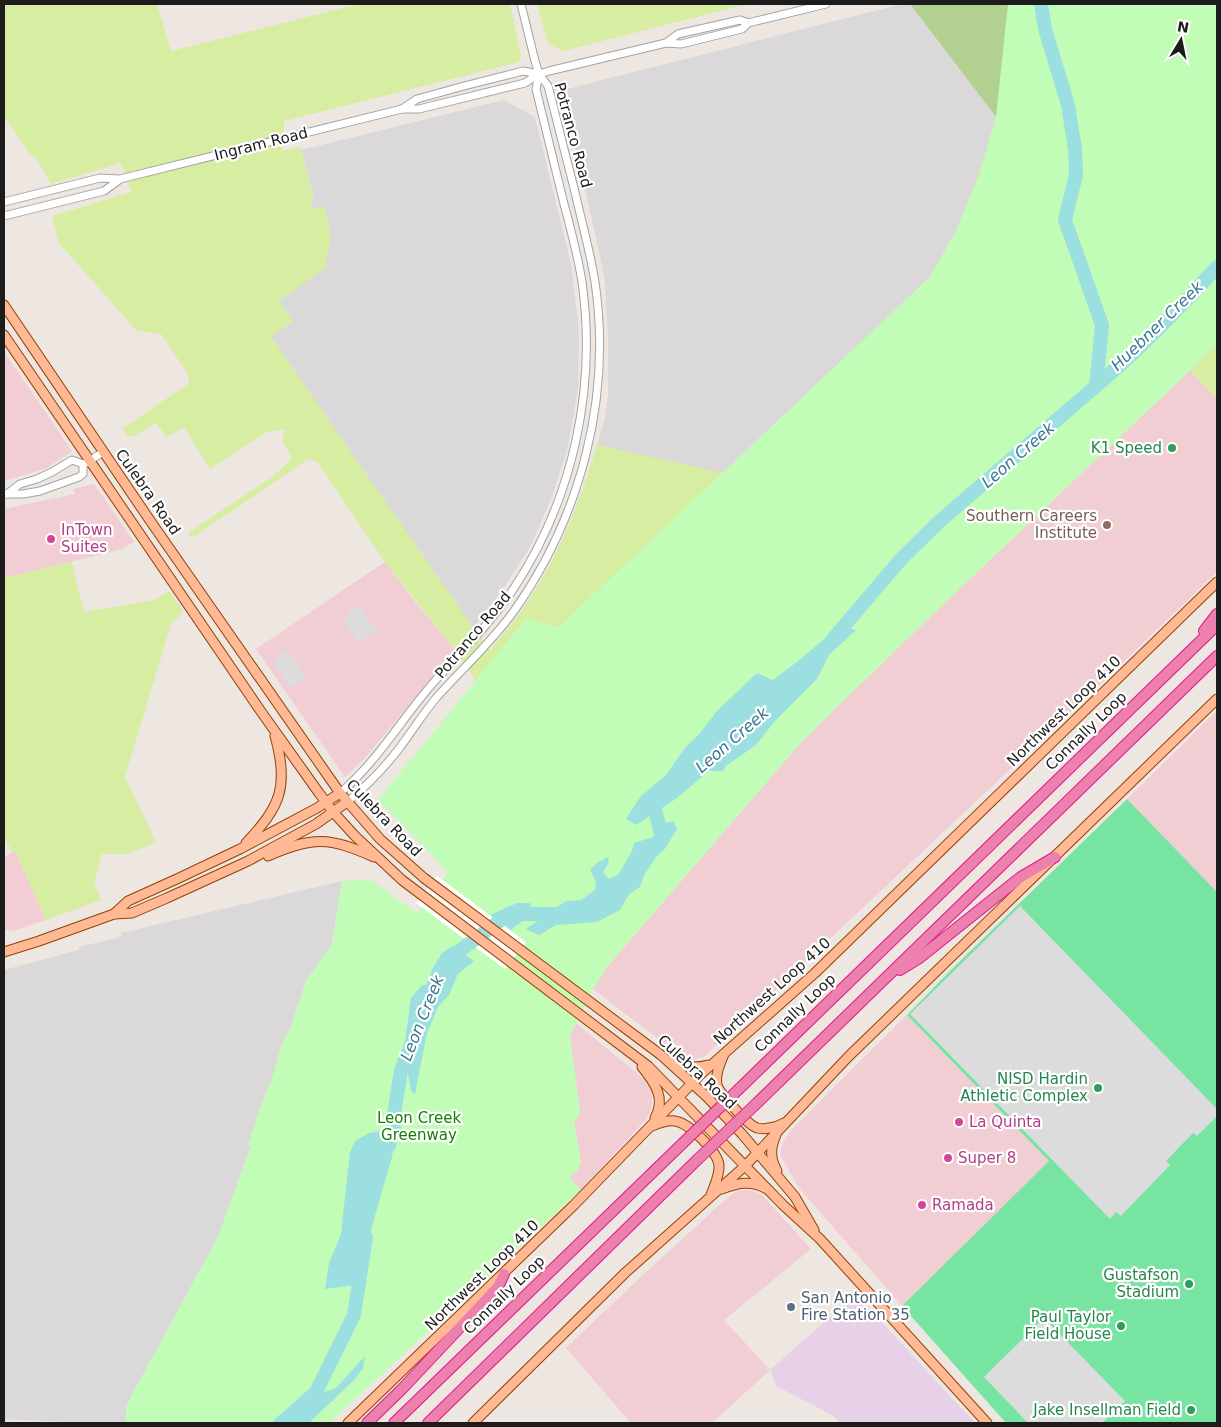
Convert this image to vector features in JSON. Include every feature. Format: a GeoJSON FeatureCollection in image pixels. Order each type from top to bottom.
{"type":"FeatureCollection","features":[{"type":"Feature","properties":{"kind":"highway"},"geometry":{"type":"LineString","coordinates":[[1171,669],[1217,614]]}},
{"type":"Feature","properties":{"kind":"highway","name":"Connally Loop"},"geometry":{"type":"LineString","coordinates":[[394,1423],[1217,625]]}},
{"type":"Feature","properties":{"kind":"highway"},"geometry":{"type":"LineString","coordinates":[[428,1423],[1217,656]]}},
{"type":"Feature","properties":{"kind":"highway"},"geometry":{"type":"LineString","coordinates":[[886,978],[918,959],[1025,874],[1055,857]]}},
{"type":"Feature","properties":{"kind":"highway"},"geometry":{"type":"LineString","coordinates":[[367,1423],[402,1389],[498,1287],[504,1274]]}},
{"type":"Feature","properties":{"kind":"main road","name":"Culebra Road"},"geometry":{"type":"LineString","coordinates":[[4,305],[103,452],[340,793],[389,848],[431,883],[661,1055],[692,1083],[742,1134],[785,1184],[820,1238]]}},
{"type":"Feature","properties":{"kind":"main road","name":"Culebra Road"},"geometry":{"type":"LineString","coordinates":[[4,335],[87,462],[334,812],[379,859],[422,896],[648,1066],[768,1190],[820,1238],[987,1423]]}},
{"type":"Feature","properties":{"kind":"main road","name":"Northwest Loop 410"},"geometry":{"type":"LineString","coordinates":[[348,1423],[504,1274],[711,1064],[815,973],[1217,582]]}},
{"type":"Feature","properties":{"kind":"main road"},"geometry":{"type":"LineString","coordinates":[[473,1423],[602,1295],[745,1166],[848,1057],[1217,699]]}},
{"type":"Feature","properties":{"kind":"main road"},"geometry":{"type":"LineString","coordinates":[[240,849],[268,818],[279,794],[282,766],[273,728]]}},
{"type":"Feature","properties":{"kind":"main road","name":"Potranco Road"},"geometry":{"type":"LineString","coordinates":[[114,914],[128,901],[240,849],[340,793]]}},
{"type":"Feature","properties":{"kind":"main road","name":"Potranco Road"},"geometry":{"type":"LineString","coordinates":[[114,914],[132,913],[248,861],[316,824],[348,802]]}},
{"type":"Feature","properties":{"kind":"main road"},"geometry":{"type":"LineString","coordinates":[[248,861],[265,858],[304,842],[322,841],[351,847],[379,859]]}},
{"type":"Feature","properties":{"kind":"main road"},"geometry":{"type":"LineString","coordinates":[[4,952],[114,914]]}},
{"type":"Feature","properties":{"kind":"main road"},"geometry":{"type":"LineString","coordinates":[[629,1052],[651,1078],[658,1091],[659,1109],[648,1128]]}},
{"type":"Feature","properties":{"kind":"main road"},"geometry":{"type":"LineString","coordinates":[[726,1052],[719,1065],[717,1076],[721,1093],[754,1126],[766,1128],[779,1126],[786,1122]]}},
{"type":"Feature","properties":{"kind":"main road"},"geometry":{"type":"LineString","coordinates":[[661,1055],[687,1067],[700,1067],[711,1064]]}},
{"type":"Feature","properties":{"kind":"main road"},"geometry":{"type":"LineString","coordinates":[[648,1128],[665,1122],[680,1122],[687,1126],[711,1149],[716,1156],[719,1167],[710,1198]]}},
{"type":"Feature","properties":{"kind":"main road"},"geometry":{"type":"LineString","coordinates":[[779,1130],[773,1140],[771,1156],[774,1166],[785,1184]]}},
{"type":"Feature","properties":{"kind":"main road"},"geometry":{"type":"LineString","coordinates":[[710,1198],[722,1190],[740,1184],[755,1184],[768,1190]]}},
{"type":"Feature","properties":{"kind":"street"},"geometry":{"type":"LineString","coordinates":[[521,4],[539,74]]}},
{"type":"Feature","properties":{"kind":"street","name":"Ingram Road"},"geometry":{"type":"LineString","coordinates":[[4,202],[100,178],[120,179],[402,109],[419,109],[525,83],[539,74],[666,43],[681,44],[742,29],[748,23],[826,4]]}},
{"type":"Feature","properties":{"kind":"street","name":"Ingram Road"},"geometry":{"type":"LineString","coordinates":[[402,109],[417,99],[464,86],[523,71],[539,74]]}},
{"type":"Feature","properties":{"kind":"street","name":"Potranco Road"},"geometry":{"type":"LineString","coordinates":[[348,802],[385,766],[436,699],[500,629],[524,596],[544,563],[560,530],[583,466],[595,408],[598,362],[597,298],[581,217],[548,86],[539,74]]}},
{"type":"Feature","properties":{"kind":"street","name":"Potranco Road"},"geometry":{"type":"LineString","coordinates":[[340,793],[374,758],[426,692],[489,622],[513,589],[541,541],[560,497],[571,462],[583,403],[586,368],[583,295],[577,256],[536,89],[539,74]]}},
{"type":"Feature","properties":{"kind":"street","name":"Ingram Road"},"geometry":{"type":"LineString","coordinates":[[4,216],[104,191],[120,179]]}},
{"type":"Feature","properties":{"kind":"street"},"geometry":{"type":"LineString","coordinates":[[568,220],[581,217]]}},
{"type":"Feature","properties":{"kind":"street"},"geometry":{"type":"LineString","coordinates":[[5,494],[23,494],[40,491],[79,477],[83,474],[87,462],[103,452]]}},
{"type":"Feature","properties":{"kind":"street"},"geometry":{"type":"LineString","coordinates":[[5,494],[20,484],[37,479],[72,460],[87,462]]}},
{"type":"Feature","properties":{"kind":"street"},"geometry":{"type":"LineString","coordinates":[[560,497],[572,501]]}},
{"type":"Feature","properties":{"kind":"street"},"geometry":{"type":"LineString","coordinates":[[489,622],[500,629]]}},
{"type":"Feature","properties":{"kind":"shaded area"},"geometry":{"type":"Polygon","coordinates":[[[902,4],[910,4],[996,117],[979,174],[956,231],[930,277],[723,474],[597,445],[605,418],[608,395],[608,335],[605,282],[563,90],[902,4]]]}},
{"type":"Feature","properties":{"kind":"shaded area"},"geometry":{"type":"Polygon","coordinates":[[[504,100],[535,117],[571,264],[579,330],[578,388],[568,447],[551,499],[531,545],[503,589],[473,628],[271,337],[277,269],[306,228],[313,195],[301,150],[504,100]]]}},
{"type":"Feature","properties":{"kind":"shaded area"},"geometry":{"type":"Polygon","coordinates":[[[1217,345],[1217,572],[704,1057],[695,1059],[681,1056],[593,989],[607,967],[797,747],[954,594],[1217,345]]]}},
{"type":"Feature","properties":{"kind":"shaded area"},"geometry":{"type":"Polygon","coordinates":[[[4,352],[72,451],[47,468],[4,481],[4,352]]]}},
{"type":"Feature","properties":{"kind":"shaded area"},"geometry":{"type":"Polygon","coordinates":[[[94,484],[134,542],[119,550],[4,578],[4,509],[75,494],[73,489],[94,484]]]}},
{"type":"Feature","properties":{"kind":"shaded area"},"geometry":{"type":"Polygon","coordinates":[[[385,562],[455,650],[364,759],[345,777],[256,649],[385,562]]]}},
{"type":"Feature","properties":{"kind":"shaded area"},"geometry":{"type":"Polygon","coordinates":[[[359,606],[377,631],[359,643],[343,621],[348,617],[346,614],[359,606]]]}},
{"type":"Feature","properties":{"kind":"shaded area"},"geometry":{"type":"Polygon","coordinates":[[[288,650],[306,677],[290,688],[272,661],[288,650]]]}},
{"type":"Feature","properties":{"kind":"shaded area"},"geometry":{"type":"Polygon","coordinates":[[[1217,711],[1217,892],[1127,799],[1217,711]]]}},
{"type":"Feature","properties":{"kind":"shaded area"},"geometry":{"type":"Polygon","coordinates":[[[15,851],[46,920],[13,931],[4,929],[4,857],[15,851]]]}},
{"type":"Feature","properties":{"kind":"shaded area"},"geometry":{"type":"Polygon","coordinates":[[[342,881],[332,944],[306,981],[290,1029],[281,1047],[272,1080],[260,1108],[248,1146],[251,1146],[218,1237],[126,1406],[126,1423],[4,1419],[4,970],[79,950],[79,947],[121,937],[121,933],[342,881]]]}},
{"type":"Feature","properties":{"kind":"shaded area"},"geometry":{"type":"Polygon","coordinates":[[[1020,906],[1217,1109],[1217,1116],[1197,1136],[1193,1133],[1166,1161],[1170,1165],[1121,1216],[1116,1212],[1110,1219],[910,1014],[1020,906]]]}},
{"type":"Feature","properties":{"kind":"shaded area"},"geometry":{"type":"Polygon","coordinates":[[[907,1015],[1049,1161],[902,1306],[799,1188],[781,1156],[781,1149],[792,1129],[907,1015]]]}},
{"type":"Feature","properties":{"kind":"shaded area"},"geometry":{"type":"Polygon","coordinates":[[[576,1023],[646,1081],[652,1094],[650,1112],[645,1120],[581,1190],[569,1178],[578,1170],[581,1161],[574,1123],[580,1113],[570,1035],[576,1023]]]}},
{"type":"Feature","properties":{"kind":"shaded area"},"geometry":{"type":"Polygon","coordinates":[[[746,1190],[762,1195],[811,1249],[724,1320],[770,1370],[712,1423],[631,1423],[566,1348],[725,1200],[737,1191],[746,1190]]]}},
{"type":"Feature","properties":{"kind":"shaded area"},"geometry":{"type":"Polygon","coordinates":[[[856,1294],[973,1421],[970,1423],[840,1423],[834,1416],[776,1386],[770,1370],[856,1294]]]}},
{"type":"Feature","properties":{"kind":"shaded area"},"geometry":{"type":"Polygon","coordinates":[[[1044,1318],[1125,1401],[1102,1423],[1028,1423],[984,1377],[1044,1318]]]}},
{"type":"Feature","properties":{"kind":"green space"},"geometry":{"type":"Polygon","coordinates":[[[4,4],[157,4],[171,51],[359,4],[510,4],[521,57],[519,62],[284,121],[282,151],[300,147],[313,195],[310,209],[324,206],[331,235],[325,268],[279,301],[293,321],[271,337],[490,650],[522,610],[553,559],[577,503],[597,445],[723,473],[930,277],[956,231],[979,174],[996,117],[1217,156],[489,700],[455,650],[385,562],[318,463],[311,460],[304,462],[192,538],[188,533],[272,477],[291,460],[290,454],[282,440],[285,429],[267,432],[210,469],[184,427],[167,437],[156,423],[132,437],[127,436],[122,429],[188,384],[189,376],[161,334],[137,331],[59,243],[52,216],[131,192],[121,163],[51,184],[37,159],[29,153],[4,116],[4,4]]]}},
{"type":"Feature","properties":{"kind":"green space"},"geometry":{"type":"Polygon","coordinates":[[[537,4],[748,4],[563,51],[548,44],[537,4]]]}},
{"type":"Feature","properties":{"kind":"green space"},"geometry":{"type":"Polygon","coordinates":[[[910,4],[1021,4],[996,117],[910,4]]]}},
{"type":"Feature","properties":{"kind":"green space","name":"Leon Creek Greenway"},"geometry":{"type":"Polygon","coordinates":[[[1008,4],[1217,4],[1217,345],[954,594],[797,747],[607,967],[593,989],[570,1035],[580,1113],[574,1123],[581,1161],[578,1170],[569,1178],[581,1190],[329,1423],[126,1423],[126,1406],[218,1237],[251,1146],[248,1146],[260,1108],[272,1080],[281,1047],[290,1029],[306,981],[332,944],[342,881],[371,880],[417,913],[448,872],[378,800],[526,619],[559,627],[930,277],[956,231],[980,174],[996,117],[1008,4]]]}},
{"type":"Feature","properties":{"kind":"green space"},"geometry":{"type":"Polygon","coordinates":[[[1217,345],[1217,398],[1190,371],[1217,345]]]}},
{"type":"Feature","properties":{"kind":"green space"},"geometry":{"type":"Polygon","coordinates":[[[72,562],[84,612],[154,600],[169,591],[182,610],[181,614],[171,624],[125,777],[156,842],[128,854],[102,854],[94,883],[101,900],[46,920],[15,851],[12,852],[4,836],[4,578],[72,562]]]}},
{"type":"Feature","properties":{"kind":"green space","name":"NISD Hardin Athletic Complex"},"geometry":{"type":"Polygon","coordinates":[[[1127,799],[1217,892],[1217,1423],[1006,1423],[902,1306],[1049,1161],[907,1015],[1127,799]]]}},
{"type":"Feature","properties":{"kind":"water"},"geometry":{"type":"Polygon","coordinates":[[[841,626],[856,630],[829,655],[817,679],[775,721],[756,745],[726,766],[723,771],[709,771],[677,798],[636,825],[626,819],[640,797],[665,776],[685,748],[700,733],[717,711],[757,673],[773,680],[841,626]]]}},
{"type":"Feature","properties":{"kind":"water"},"geometry":{"type":"Polygon","coordinates":[[[673,821],[677,829],[664,850],[656,857],[644,875],[640,887],[629,894],[620,910],[597,922],[556,925],[539,935],[526,929],[566,901],[581,900],[595,890],[596,882],[590,870],[597,863],[608,857],[609,862],[603,872],[609,879],[618,875],[632,851],[634,843],[653,837],[662,824],[673,821]]]}},
{"type":"Feature","properties":{"kind":"water"},"geometry":{"type":"Polygon","coordinates":[[[517,903],[530,903],[532,913],[511,930],[490,915],[517,903]]]}},
{"type":"Feature","properties":{"kind":"water"},"geometry":{"type":"Polygon","coordinates":[[[453,946],[474,961],[458,974],[449,995],[438,1007],[427,1033],[415,1094],[411,1091],[405,1057],[405,1041],[411,998],[422,985],[426,985],[442,953],[453,946]]]}},
{"type":"Feature","properties":{"kind":"water"},"geometry":{"type":"Polygon","coordinates":[[[400,1117],[402,1136],[394,1142],[392,1157],[355,1285],[325,1289],[329,1263],[341,1234],[350,1152],[355,1141],[369,1133],[386,1130],[394,1126],[400,1117]]]}},
{"type":"Feature","properties":{"kind":"water"},"geometry":{"type":"Polygon","coordinates":[[[365,1356],[363,1368],[355,1379],[309,1423],[271,1423],[278,1416],[312,1394],[336,1388],[365,1356]]]}},
{"type":"Feature","properties":{"kind":"pier"},"geometry":{"type":"Polygon","coordinates":[[[437,876],[526,942],[505,969],[416,903],[437,876]]]}},
{"type":"Feature","properties":{"kind":"waterway","name":"Leon Creek"},"geometry":{"type":"LineString","coordinates":[[832,640],[902,558],[940,521],[1096,386],[1102,325],[1065,220],[1076,175],[1075,149],[1068,105],[1045,29],[1041,4]]}},
{"type":"Feature","properties":{"kind":"waterway","name":"Huebner Creek"},"geometry":{"type":"LineString","coordinates":[[1096,386],[1158,329],[1217,267]]}},
{"type":"Feature","properties":{"kind":"waterway","name":"Leon Creek"},"geometry":{"type":"LineString","coordinates":[[657,844],[662,838],[654,805],[663,798]]}},
{"type":"Feature","properties":{"kind":"waterway","name":"Leon Creek"},"geometry":{"type":"LineString","coordinates":[[446,961],[509,914],[566,914]]}},
{"type":"Feature","properties":{"kind":"waterway","name":"Leon Creek"},"geometry":{"type":"LineString","coordinates":[[389,1146],[401,1070],[412,1043]]}},
{"type":"Feature","properties":{"kind":"waterway","name":"Leon Creek"},"geometry":{"type":"LineString","coordinates":[[282,1423],[316,1392],[354,1315],[366,1237]]}},
{"type":"Feature","properties":{"kind":"place","name":"K1 Speed"},"geometry":{"type":"Point","coordinates":[1172,448]}},
{"type":"Feature","properties":{"kind":"place","name":"Southern Careers Institute"},"geometry":{"type":"Point","coordinates":[1107,525]}},
{"type":"Feature","properties":{"kind":"place","name":"InTown Suites"},"geometry":{"type":"Point","coordinates":[51,539]}},
{"type":"Feature","properties":{"kind":"place","name":"NISD Hardin Athletic Complex"},"geometry":{"type":"Point","coordinates":[1098,1088]}},
{"type":"Feature","properties":{"kind":"place","name":"La Quinta"},"geometry":{"type":"Point","coordinates":[959,1122]}},
{"type":"Feature","properties":{"kind":"place","name":"Super 8"},"geometry":{"type":"Point","coordinates":[948,1158]}},
{"type":"Feature","properties":{"kind":"place","name":"Ramada"},"geometry":{"type":"Point","coordinates":[922,1205]}},
{"type":"Feature","properties":{"kind":"place","name":"Gustafson Stadium"},"geometry":{"type":"Point","coordinates":[1189,1284]}},
{"type":"Feature","properties":{"kind":"place","name":"San Antonio Fire Station 35"},"geometry":{"type":"Point","coordinates":[791,1307]}},
{"type":"Feature","properties":{"kind":"place","name":"Paul Taylor Field House"},"geometry":{"type":"Point","coordinates":[1121,1326]}},
{"type":"Feature","properties":{"kind":"place","name":"Jake Insellman Field"},"geometry":{"type":"Point","coordinates":[1191,1410]}}]}
